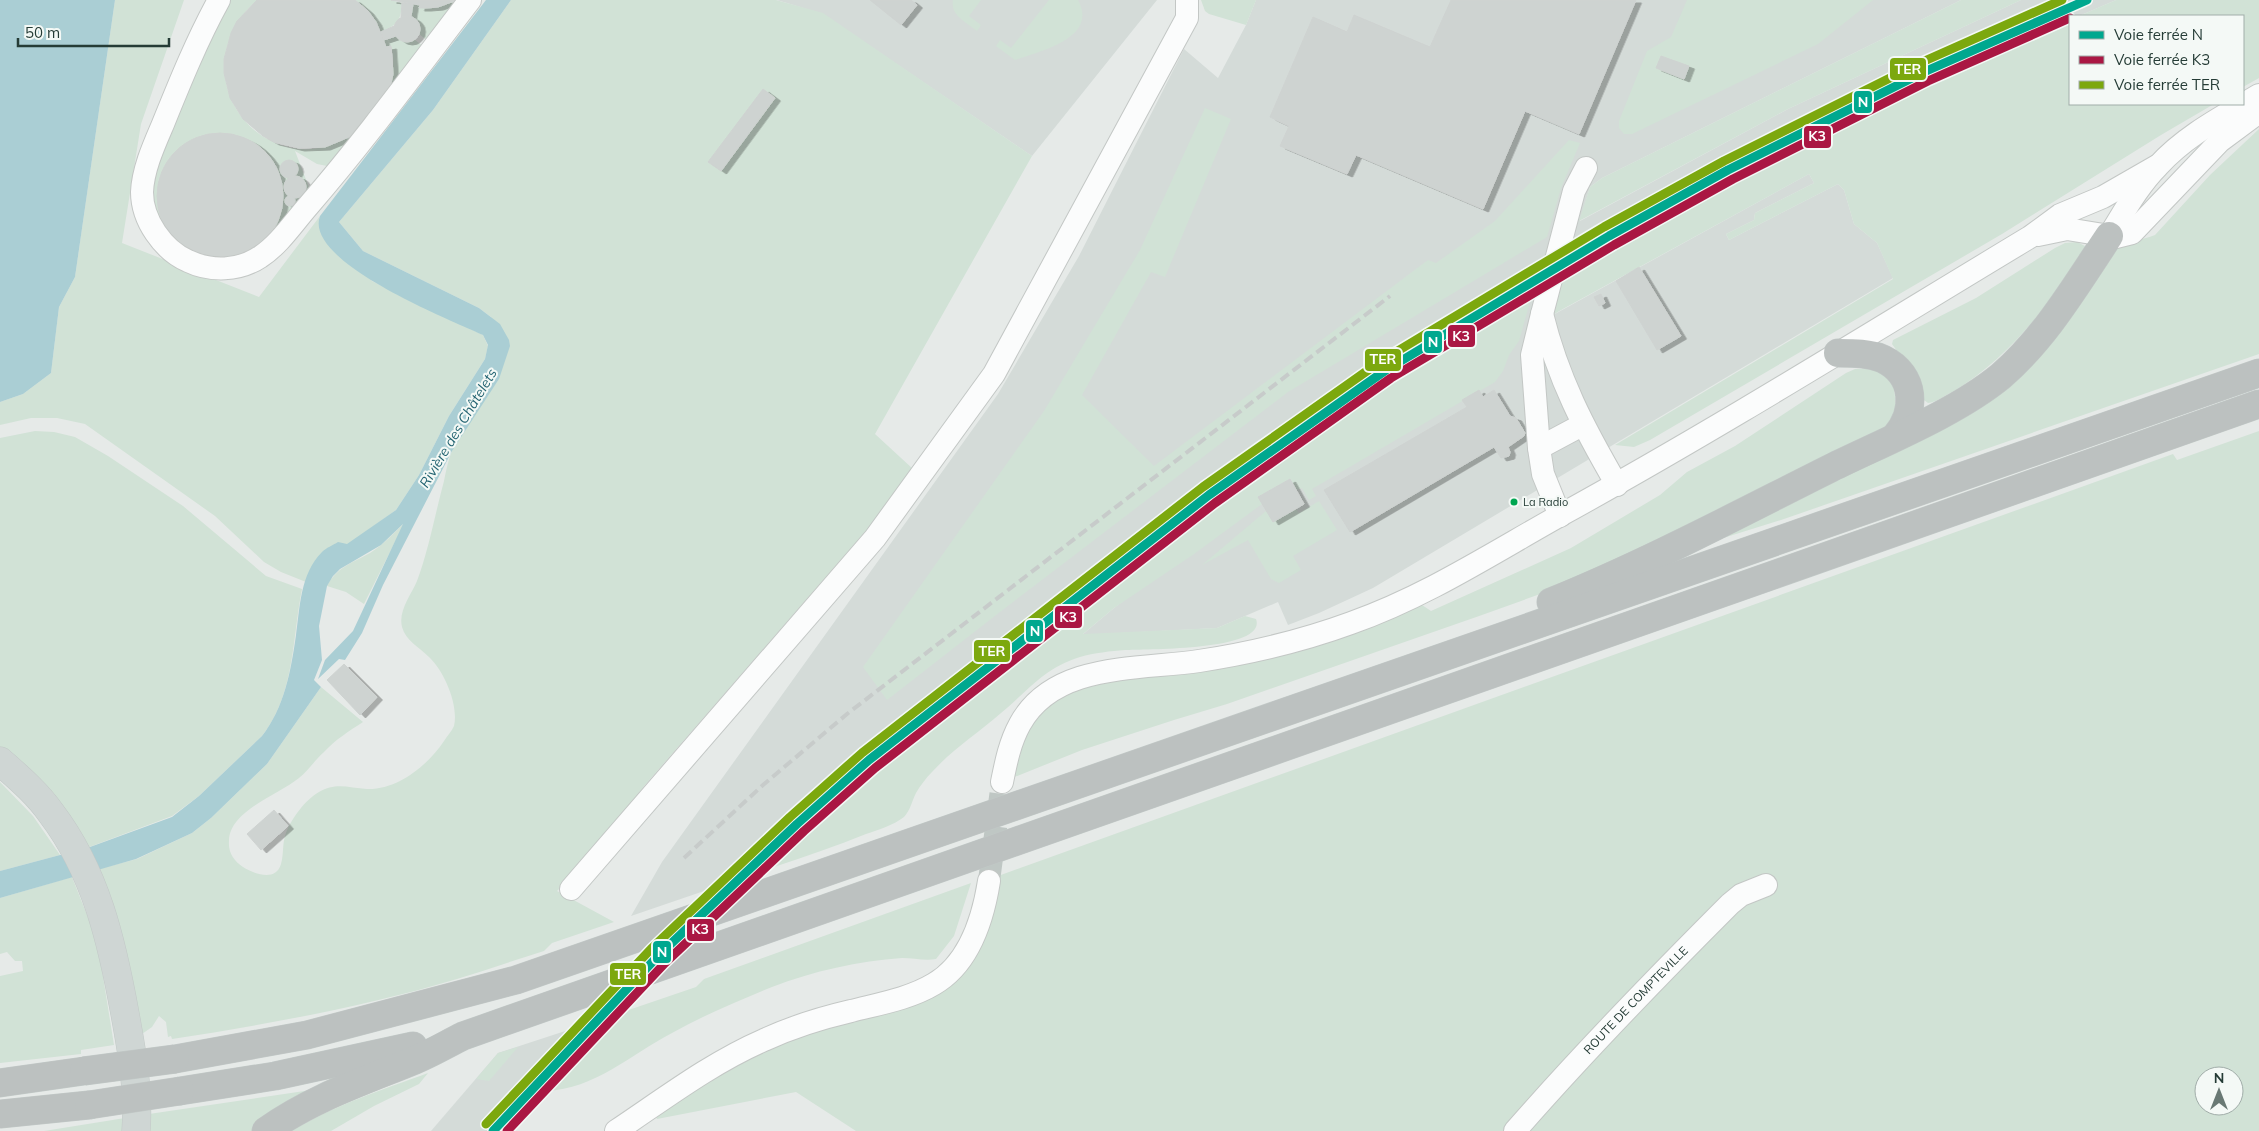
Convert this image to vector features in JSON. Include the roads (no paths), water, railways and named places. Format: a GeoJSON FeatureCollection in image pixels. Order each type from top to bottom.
{"type":"FeatureCollection","features":[{"type":"Feature","properties":{"kind":"highway"},"geometry":{"type":"LineString","coordinates":[[1228,734],[1411,654],[1603,581],[1895,437],[1978,392],[2016,361],[2056,316],[2109,236]]}},
{"type":"Feature","properties":{"kind":"highway"},"geometry":{"type":"LineString","coordinates":[[1838,353],[1864,353],[1886,360],[1904,377],[1911,402],[1909,415],[1895,437]]}},
{"type":"Feature","properties":{"kind":"highway"},"geometry":{"type":"LineString","coordinates":[[0,1083],[175,1059],[308,1035],[516,980],[1228,734],[2259,373]]}},
{"type":"Feature","properties":{"kind":"highway"},"geometry":{"type":"LineString","coordinates":[[266,1131],[282,1119],[326,1095],[416,1060],[464,1036],[2259,404]]}},
{"type":"Feature","properties":{"kind":"highway"},"geometry":{"type":"LineString","coordinates":[[0,1114],[89,1105],[275,1076],[464,1036]]}},
{"type":"Feature","properties":{"kind":"main road"},"geometry":{"type":"LineString","coordinates":[[0,761],[32,791],[50,812],[64,832],[89,876],[112,948],[130,1042],[136,1097],[136,1131]]}},
{"type":"Feature","properties":{"kind":"street"},"geometry":{"type":"LineString","coordinates":[[219,0],[184,70],[145,172],[142,193],[146,216],[160,239],[170,249],[187,261],[219,268],[230,268],[249,263],[272,247],[335,175],[470,0]]}},
{"type":"Feature","properties":{"kind":"street"},"geometry":{"type":"LineString","coordinates":[[572,889],[875,538],[994,374],[1187,9]]}},
{"type":"Feature","properties":{"kind":"street"},"geometry":{"type":"LineString","coordinates":[[2244,104],[2259,95]]}},
{"type":"Feature","properties":{"kind":"street"},"geometry":{"type":"LineString","coordinates":[[2109,236],[2137,192],[2157,166],[2187,139],[2243,105]]}},
{"type":"Feature","properties":{"kind":"street"},"geometry":{"type":"LineString","coordinates":[[2030,237],[2067,229],[2109,236],[2122,236],[2138,229],[2220,141],[2259,112]]}},
{"type":"Feature","properties":{"kind":"street"},"geometry":{"type":"LineString","coordinates":[[1002,782],[1008,753],[1021,723],[1041,700],[1056,688],[1090,674],[1229,656],[1270,648],[1350,624],[1424,592],[1617,485],[2030,237],[2068,210],[2103,197],[2157,166]]}},
{"type":"Feature","properties":{"kind":"street"},"geometry":{"type":"LineString","coordinates":[[1560,516],[1543,474],[1539,448],[1532,355],[1574,191],[1586,168]]}},
{"type":"Feature","properties":{"kind":"street"},"geometry":{"type":"LineString","coordinates":[[1542,314],[1549,342],[1582,425],[1617,485]]}},
{"type":"Feature","properties":{"kind":"street"},"geometry":{"type":"LineString","coordinates":[[1539,448],[1582,425]]}},
{"type":"Feature","properties":{"kind":"street"},"geometry":{"type":"LineString","coordinates":[[616,1131],[701,1074],[764,1040],[824,1018],[909,995],[934,984],[958,963],[968,948],[982,914],[989,881]]}},
{"type":"Feature","properties":{"kind":"street","name":"ROUTE DE COMPTEVILLE"},"geometry":{"type":"LineString","coordinates":[[1515,1131],[1631,1004],[1730,904],[1741,895],[1766,885]]}},
{"type":"Feature","properties":{"kind":"water"},"geometry":{"type":"Polygon","coordinates":[[[0,0],[115,0],[75,277],[59,307],[51,373],[23,394],[0,402],[0,0]]]}},
{"type":"Feature","properties":{"kind":"water","name":"Rivière des Châtelets"},"geometry":{"type":"Polygon","coordinates":[[[486,0],[511,0],[433,110],[339,222],[363,251],[479,308],[500,324],[509,340],[510,346],[499,379],[452,451],[383,585],[362,633],[345,660],[339,659],[318,679],[325,660],[353,631],[403,524],[381,545],[340,569],[333,576],[327,586],[319,626],[322,660],[314,680],[321,687],[267,764],[211,818],[192,833],[136,859],[0,898],[0,871],[90,847],[172,817],[199,796],[262,736],[276,713],[285,688],[292,662],[302,592],[309,570],[322,552],[338,542],[347,544],[396,510],[419,475],[449,416],[485,359],[488,345],[483,335],[442,317],[383,287],[356,270],[334,252],[321,234],[320,216],[486,0]]]}},
{"type":"Feature","properties":{"kind":"tunnel"},"geometry":{"type":"LineString","coordinates":[[989,881],[1002,782]]}},
{"type":"Feature","properties":{"kind":"railway"},"geometry":{"type":"LineString","coordinates":[[684,858],[763,785],[847,714],[1390,296]]}},
{"type":"Feature","properties":{"kind":"rail line","name":"TER"},"geometry":{"type":"LineString","coordinates":[[486,1124],[651,949],[790,817],[862,753],[1203,487],[1381,361],[1604,227],[1724,161],[1920,63],[2062,0]]}},
{"type":"Feature","properties":{"kind":"rail line","name":"N"},"geometry":{"type":"LineString","coordinates":[[493,1131],[658,956],[797,824],[869,760],[1209,495],[1386,370],[1609,236],[1728,170],[1924,72],[2087,0]]}},
{"type":"Feature","properties":{"kind":"rail line","name":"K3"},"geometry":{"type":"LineString","coordinates":[[507,1131],[665,963],[804,831],[875,768],[1215,503],[1391,378],[1614,245],[1733,179],[1928,81],[2069,18]]}},
{"type":"Feature","properties":{"kind":"place","name":"La Radio"},"geometry":{"type":"Point","coordinates":[1514,502]}}]}
